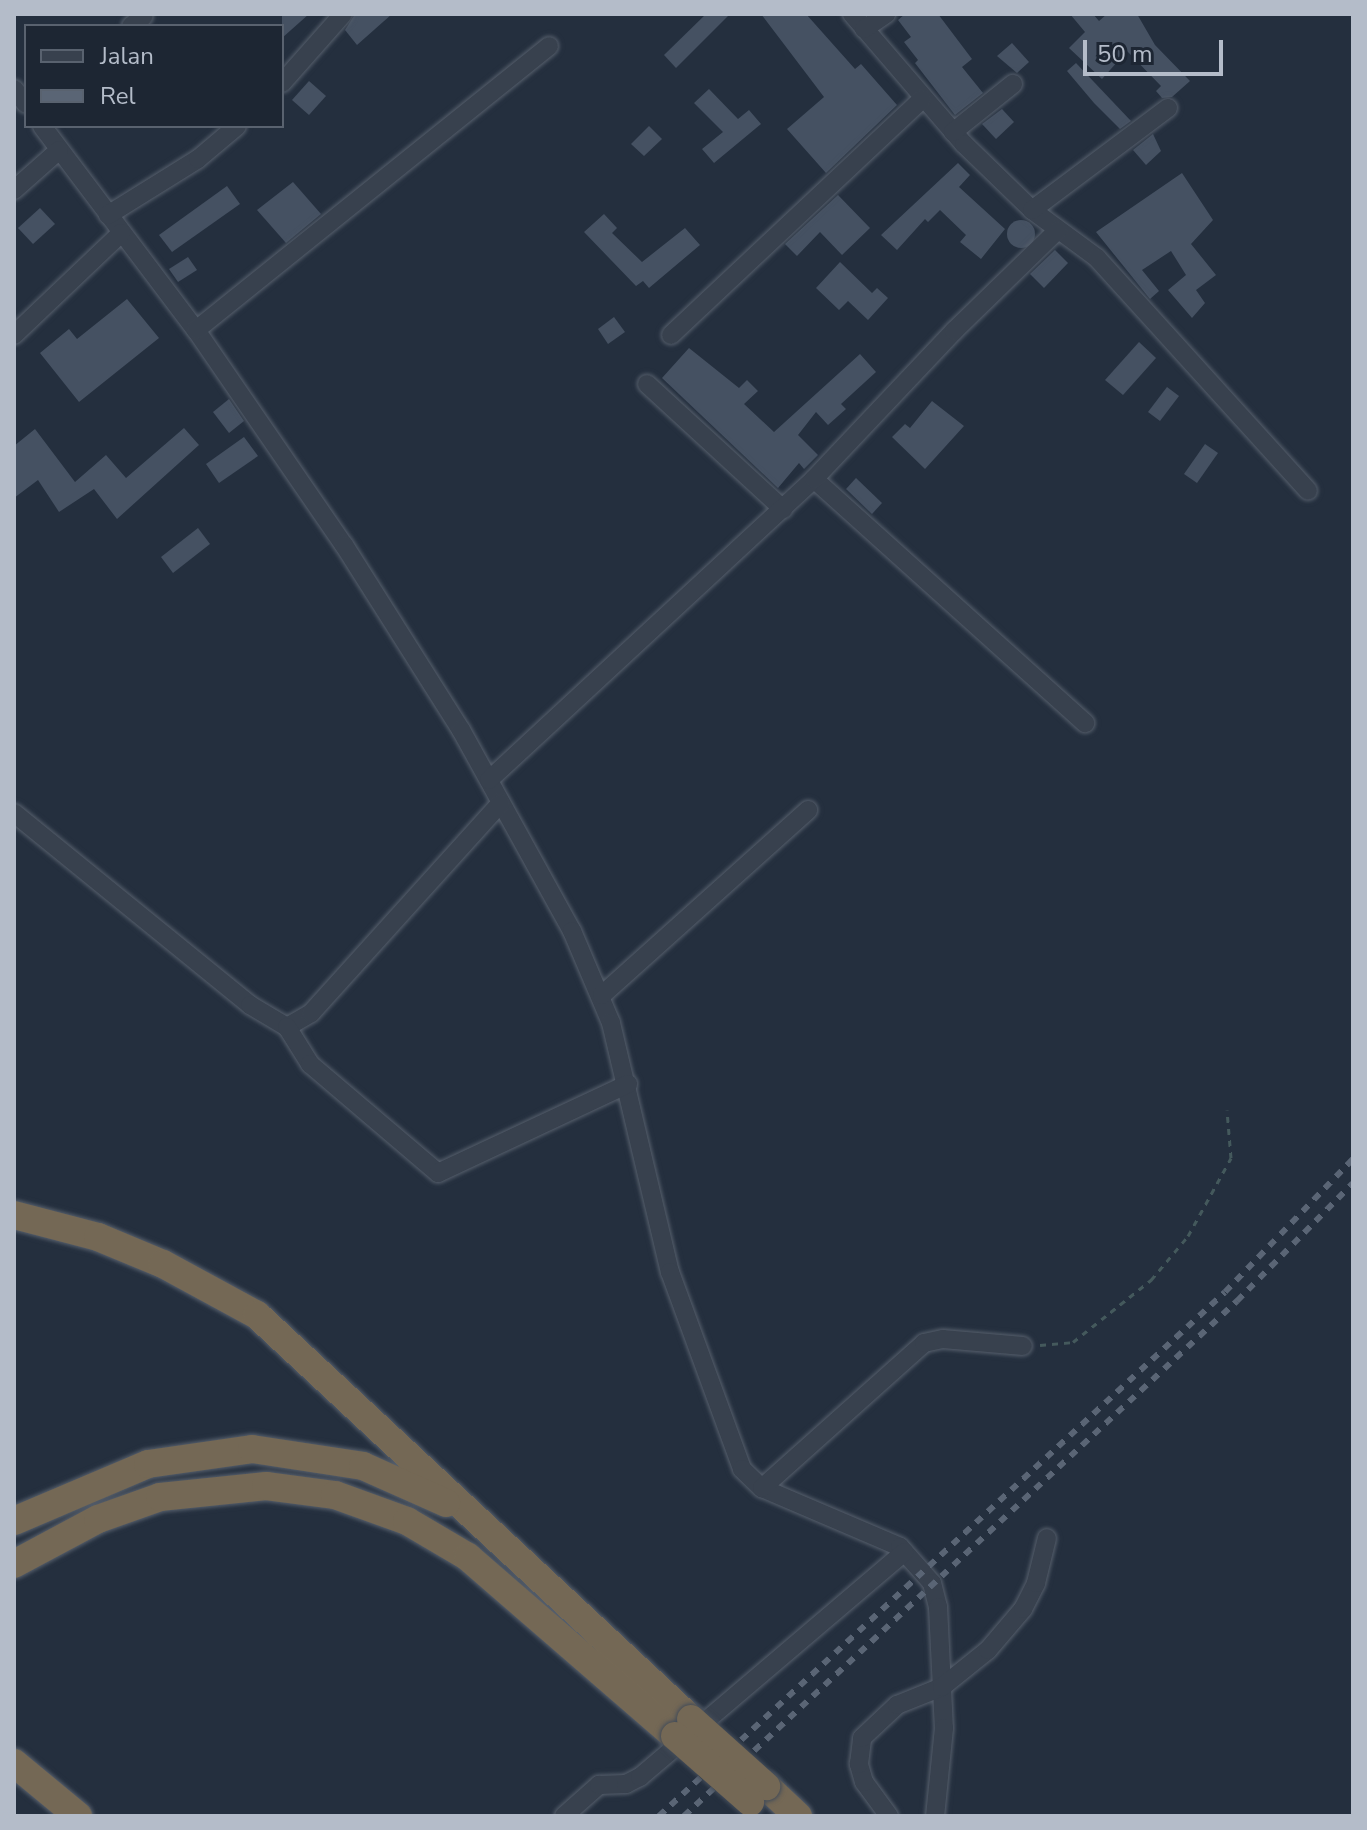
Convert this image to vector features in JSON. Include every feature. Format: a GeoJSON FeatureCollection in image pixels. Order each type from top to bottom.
{"type":"FeatureCollection","features":[{"type":"Feature","properties":{"kind":"highway"},"geometry":{"type":"LineString","coordinates":[[14,1215],[98,1237],[150,1258],[257,1315],[537,1576],[683,1727],[761,1801],[798,1816]]}},
{"type":"Feature","properties":{"kind":"highway"},"geometry":{"type":"LineString","coordinates":[[14,1521],[148,1464],[215,1451],[289,1451],[363,1466],[423,1490],[464,1515],[537,1576]]}},
{"type":"Feature","properties":{"kind":"highway"},"geometry":{"type":"LineString","coordinates":[[14,1564],[98,1519],[160,1497],[242,1486],[335,1495],[407,1521],[468,1557],[683,1727]]}},
{"type":"Feature","properties":{"kind":"highway"},"geometry":{"type":"LineString","coordinates":[[14,1763],[78,1816]]}},
{"type":"Feature","properties":{"kind":"street"},"geometry":{"type":"LineString","coordinates":[[284,81],[343,14]]}},
{"type":"Feature","properties":{"kind":"street"},"geometry":{"type":"LineString","coordinates":[[852,14],[953,132],[1032,210],[1097,258],[1308,491]]}},
{"type":"Feature","properties":{"kind":"street"},"geometry":{"type":"LineString","coordinates":[[864,29],[886,14]]}},
{"type":"Feature","properties":{"kind":"street"},"geometry":{"type":"LineString","coordinates":[[196,330],[549,46]]}},
{"type":"Feature","properties":{"kind":"street"},"geometry":{"type":"LineString","coordinates":[[953,132],[1013,84]]}},
{"type":"Feature","properties":{"kind":"street"},"geometry":{"type":"LineString","coordinates":[[671,335],[922,99]]}},
{"type":"Feature","properties":{"kind":"street"},"geometry":{"type":"LineString","coordinates":[[1032,210],[1168,108]]}},
{"type":"Feature","properties":{"kind":"street"},"geometry":{"type":"LineString","coordinates":[[43,128],[196,330],[368,581],[489,780],[602,995],[628,1084],[686,1325],[742,1469],[762,1488],[904,1552],[932,1583],[942,1687],[943,1764],[935,1816]]}},
{"type":"Feature","properties":{"kind":"street"},"geometry":{"type":"LineString","coordinates":[[108,215],[198,159],[235,128]]}},
{"type":"Feature","properties":{"kind":"street"},"geometry":{"type":"LineString","coordinates":[[14,190],[59,150]]}},
{"type":"Feature","properties":{"kind":"street"},"geometry":{"type":"LineString","coordinates":[[489,780],[783,509],[1058,230]]}},
{"type":"Feature","properties":{"kind":"street"},"geometry":{"type":"LineString","coordinates":[[14,335],[121,233]]}},
{"type":"Feature","properties":{"kind":"street"},"geometry":{"type":"LineString","coordinates":[[647,384],[783,509]]}},
{"type":"Feature","properties":{"kind":"street"},"geometry":{"type":"LineString","coordinates":[[814,479],[1085,723]]}},
{"type":"Feature","properties":{"kind":"street"},"geometry":{"type":"LineString","coordinates":[[287,1027],[311,1013],[501,803]]}},
{"type":"Feature","properties":{"kind":"street"},"geometry":{"type":"LineString","coordinates":[[602,995],[808,810]]}},
{"type":"Feature","properties":{"kind":"street"},"geometry":{"type":"LineString","coordinates":[[14,813],[238,996],[287,1027],[310,1064],[438,1173],[628,1084]]}},
{"type":"Feature","properties":{"kind":"street"},"geometry":{"type":"LineString","coordinates":[[762,1488],[924,1343],[943,1339],[1023,1346]]}},
{"type":"Feature","properties":{"kind":"street"},"geometry":{"type":"LineString","coordinates":[[889,1816],[864,1782],[859,1764],[862,1738],[897,1705],[942,1687],[988,1650],[1023,1609],[1036,1583],[1047,1538]]}},
{"type":"Feature","properties":{"kind":"street"},"geometry":{"type":"LineString","coordinates":[[564,1816],[599,1785],[626,1784],[640,1777],[904,1552]]}},
{"type":"Feature","properties":{"kind":"path"},"geometry":{"type":"LineString","coordinates":[[1023,1346],[1073,1342],[1151,1280],[1216,1194],[1231,1158],[1227,1110]]}},
{"type":"Feature","properties":{"kind":"building"},"geometry":{"type":"Polygon","coordinates":[[[282,14],[309,14],[284,36],[282,14]]]}},
{"type":"Feature","properties":{"kind":"building"},"geometry":{"type":"Polygon","coordinates":[[[355,14],[392,14],[357,45],[345,30],[355,14]]]}},
{"type":"Feature","properties":{"kind":"building"},"geometry":{"type":"Polygon","coordinates":[[[706,14],[730,14],[676,68],[664,55],[706,14]]]}},
{"type":"Feature","properties":{"kind":"building"},"geometry":{"type":"Polygon","coordinates":[[[761,14],[806,14],[855,69],[861,64],[897,105],[826,173],[787,129],[824,97],[761,14]]]}},
{"type":"Feature","properties":{"kind":"building"},"geometry":{"type":"Polygon","coordinates":[[[905,14],[938,14],[972,59],[962,67],[983,93],[955,115],[915,63],[918,60],[904,42],[911,37],[898,20],[905,14]]]}},
{"type":"Feature","properties":{"kind":"building"},"geometry":{"type":"Polygon","coordinates":[[[1070,14],[1093,14],[1099,21],[1107,14],[1137,14],[1155,45],[1190,81],[1172,97],[1162,98],[1156,91],[1161,86],[1127,51],[1102,79],[1069,48],[1085,32],[1070,14]]]}},
{"type":"Feature","properties":{"kind":"building"},"geometry":{"type":"Polygon","coordinates":[[[1012,43],[1029,62],[1017,73],[997,56],[1012,43]]]}},
{"type":"Feature","properties":{"kind":"building"},"geometry":{"type":"Polygon","coordinates":[[[1076,63],[1131,121],[1120,129],[1094,103],[1067,71],[1076,63]]]}},
{"type":"Feature","properties":{"kind":"building"},"geometry":{"type":"Polygon","coordinates":[[[309,81],[326,96],[309,115],[292,100],[309,81]]]}},
{"type":"Feature","properties":{"kind":"building"},"geometry":{"type":"Polygon","coordinates":[[[709,89],[738,119],[749,110],[761,124],[714,163],[702,149],[723,132],[694,103],[709,89]]]}},
{"type":"Feature","properties":{"kind":"building"},"geometry":{"type":"Polygon","coordinates":[[[1002,109],[1014,122],[996,139],[982,124],[1002,109]]]}},
{"type":"Feature","properties":{"kind":"building"},"geometry":{"type":"Polygon","coordinates":[[[649,126],[662,139],[644,156],[631,144],[649,126]]]}},
{"type":"Feature","properties":{"kind":"building"},"geometry":{"type":"Polygon","coordinates":[[[1153,134],[1161,151],[1146,165],[1133,150],[1153,134]]]}},
{"type":"Feature","properties":{"kind":"building"},"geometry":{"type":"Polygon","coordinates":[[[958,163],[970,175],[959,187],[1005,229],[981,259],[960,242],[966,235],[940,210],[928,222],[925,219],[897,250],[881,235],[958,163]]]}},
{"type":"Feature","properties":{"kind":"building"},"geometry":{"type":"Polygon","coordinates":[[[1182,173],[1213,220],[1191,244],[1216,275],[1196,290],[1205,303],[1192,318],[1168,290],[1186,275],[1171,251],[1142,270],[1159,291],[1150,299],[1096,232],[1182,173]]]}},
{"type":"Feature","properties":{"kind":"building"},"geometry":{"type":"Polygon","coordinates":[[[293,182],[321,214],[286,243],[257,210],[293,182]]]}},
{"type":"Feature","properties":{"kind":"building"},"geometry":{"type":"Polygon","coordinates":[[[227,186],[240,204],[172,252],[159,235],[227,186]]]}},
{"type":"Feature","properties":{"kind":"building"},"geometry":{"type":"Polygon","coordinates":[[[838,195],[870,228],[842,255],[820,232],[797,256],[785,244],[838,195]]]}},
{"type":"Feature","properties":{"kind":"building"},"geometry":{"type":"Polygon","coordinates":[[[40,208],[55,224],[33,244],[18,228],[40,208]]]}},
{"type":"Feature","properties":{"kind":"building"},"geometry":{"type":"Polygon","coordinates":[[[604,214],[617,228],[612,233],[642,262],[685,228],[700,245],[649,288],[643,281],[636,286],[584,232],[604,214]]]}},
{"type":"Feature","properties":{"kind":"building"},"geometry":{"type":"Polygon","coordinates":[[[1021,220],[1031,224],[1035,234],[1031,244],[1021,248],[1011,244],[1007,234],[1011,224],[1021,220]]]}},
{"type":"Feature","properties":{"kind":"building"},"geometry":{"type":"Polygon","coordinates":[[[1055,250],[1068,263],[1044,288],[1030,274],[1055,250]]]}},
{"type":"Feature","properties":{"kind":"building"},"geometry":{"type":"Polygon","coordinates":[[[188,257],[197,270],[178,282],[169,269],[188,257]]]}},
{"type":"Feature","properties":{"kind":"building"},"geometry":{"type":"Polygon","coordinates":[[[840,262],[872,293],[877,288],[888,298],[868,320],[848,301],[839,310],[816,288],[840,262]]]}},
{"type":"Feature","properties":{"kind":"building"},"geometry":{"type":"Polygon","coordinates":[[[127,299],[159,338],[79,402],[40,353],[69,329],[77,339],[127,299]]]}},
{"type":"Feature","properties":{"kind":"building"},"geometry":{"type":"Polygon","coordinates":[[[614,317],[625,332],[608,344],[598,329],[614,317]]]}},
{"type":"Feature","properties":{"kind":"building"},"geometry":{"type":"Polygon","coordinates":[[[1139,342],[1156,358],[1123,395],[1105,380],[1139,342]]]}},
{"type":"Feature","properties":{"kind":"building"},"geometry":{"type":"Polygon","coordinates":[[[689,348],[739,388],[747,380],[758,391],[744,404],[774,432],[860,354],[876,372],[841,404],[846,409],[828,425],[816,412],[798,435],[818,455],[804,469],[799,463],[778,488],[662,378],[689,348]]]}},
{"type":"Feature","properties":{"kind":"building"},"geometry":{"type":"Polygon","coordinates":[[[1167,387],[1179,396],[1160,421],[1148,412],[1167,387]]]}},
{"type":"Feature","properties":{"kind":"building"},"geometry":{"type":"Polygon","coordinates":[[[229,399],[244,421],[229,433],[213,412],[229,399]]]}},
{"type":"Feature","properties":{"kind":"building"},"geometry":{"type":"Polygon","coordinates":[[[932,401],[964,426],[925,469],[892,437],[905,424],[910,428],[932,401]]]}},
{"type":"Feature","properties":{"kind":"building"},"geometry":{"type":"Polygon","coordinates":[[[184,428],[199,445],[117,519],[94,489],[59,512],[38,480],[14,498],[14,446],[35,429],[75,482],[106,455],[126,478],[184,428]]]}},
{"type":"Feature","properties":{"kind":"building"},"geometry":{"type":"Polygon","coordinates":[[[244,437],[258,456],[219,483],[206,464],[244,437]]]}},
{"type":"Feature","properties":{"kind":"building"},"geometry":{"type":"Polygon","coordinates":[[[1205,444],[1218,453],[1197,483],[1184,474],[1205,444]]]}},
{"type":"Feature","properties":{"kind":"building"},"geometry":{"type":"Polygon","coordinates":[[[856,478],[882,503],[872,514],[846,489],[856,478]]]}},
{"type":"Feature","properties":{"kind":"building"},"geometry":{"type":"Polygon","coordinates":[[[198,528],[210,544],[173,573],[161,557],[198,528]]]}},
{"type":"Feature","properties":{"kind":"railway"},"geometry":{"type":"LineString","coordinates":[[659,1816],[1225,1292],[1353,1159]]}},
{"type":"Feature","properties":{"kind":"railway"},"geometry":{"type":"LineString","coordinates":[[684,1816],[1237,1301],[1353,1183]]}}]}
